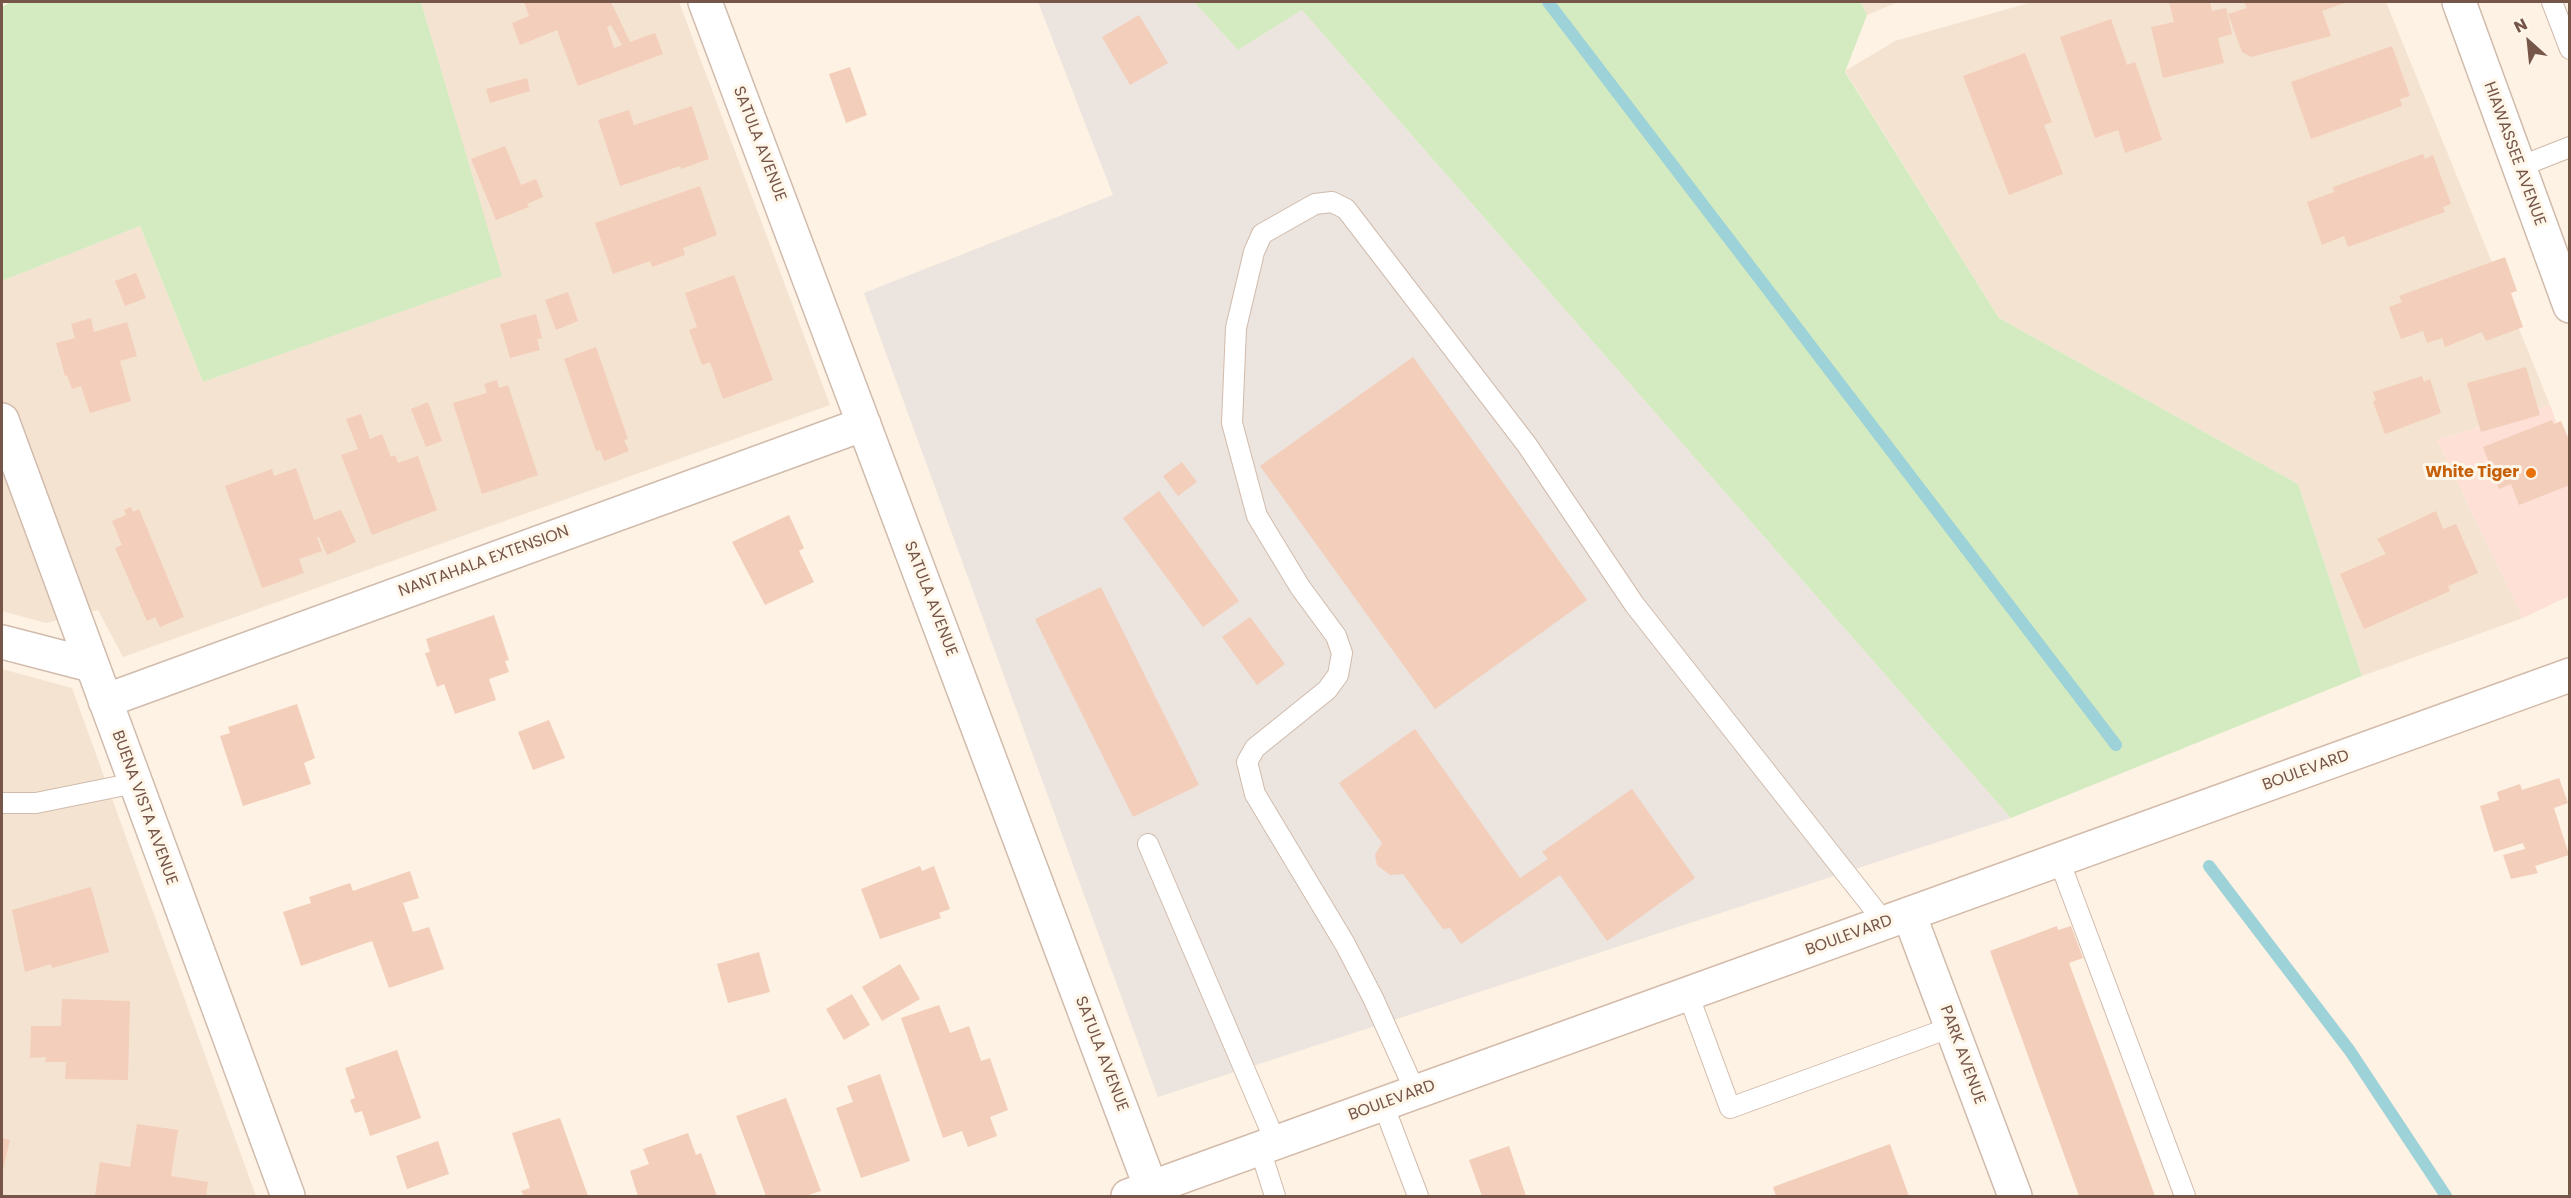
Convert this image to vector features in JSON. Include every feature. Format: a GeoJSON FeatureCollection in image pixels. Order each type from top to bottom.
{"type":"FeatureCollection","features":[{"type":"Feature","properties":{"kind":"street","name":"SATULA AVENUE"},"geometry":{"type":"LineString","coordinates":[[705,2],[864,424],[1144,1194]]}},
{"type":"Feature","properties":{"kind":"street","name":"HIAWASSEE AVENUE"},"geometry":{"type":"LineString","coordinates":[[2459,2],[2570,306]]}},
{"type":"Feature","properties":{"kind":"street","name":"BUENA VISTA AVENUE"},"geometry":{"type":"LineString","coordinates":[[2,420],[288,1197]]}},
{"type":"Feature","properties":{"kind":"street","name":"NANTAHALA EXTENSION"},"geometry":{"type":"LineString","coordinates":[[105,701],[864,424]]}},
{"type":"Feature","properties":{"kind":"street"},"geometry":{"type":"LineString","coordinates":[[2,642],[91,665]]}},
{"type":"Feature","properties":{"kind":"street","name":"BOULEVARD"},"geometry":{"type":"LineString","coordinates":[[1144,1194],[1383,1104],[2570,675]]}},
{"type":"Feature","properties":{"kind":"street","name":"PARK AVENUE"},"geometry":{"type":"LineString","coordinates":[[1897,919],[1952,1027],[2015,1197]]}},
{"type":"Feature","properties":{"kind":"lane"},"geometry":{"type":"LineString","coordinates":[[2552,2],[2570,49]]}},
{"type":"Feature","properties":{"kind":"lane"},"geometry":{"type":"LineString","coordinates":[[2519,167],[2570,147]]}},
{"type":"Feature","properties":{"kind":"lane"},"geometry":{"type":"LineString","coordinates":[[1416,1093],[1373,998],[1345,944],[1265,812],[1248,776],[1247,762],[1255,748],[1327,690],[1338,675],[1341,664],[1341,646],[1336,636],[1300,587],[1257,516],[1232,423],[1236,328],[1254,252],[1262,234],[1315,204],[1332,202],[1346,208],[1527,445],[1634,604],[1897,919]]}},
{"type":"Feature","properties":{"kind":"lane"},"geometry":{"type":"LineString","coordinates":[[2,803],[36,803],[135,783]]}},
{"type":"Feature","properties":{"kind":"lane"},"geometry":{"type":"LineString","coordinates":[[1148,844],[1268,1146],[1275,1197]]}},
{"type":"Feature","properties":{"kind":"lane"},"geometry":{"type":"LineString","coordinates":[[2059,860],[2184,1197]]}},
{"type":"Feature","properties":{"kind":"lane"},"geometry":{"type":"LineString","coordinates":[[1689,994],[1730,1108],[1952,1027]]}},
{"type":"Feature","properties":{"kind":"lane"},"geometry":{"type":"LineString","coordinates":[[1383,1104],[1418,1197]]}},
{"type":"Feature","properties":{"kind":"shaded area"},"geometry":{"type":"Polygon","coordinates":[[[421,2],[679,2],[830,405],[123,657],[98,610],[46,623],[2,611],[2,281],[140,226],[203,382],[501,276],[421,2]]]}},
{"type":"Feature","properties":{"kind":"shaded area"},"geometry":{"type":"Polygon","coordinates":[[[1038,2],[1194,2],[1238,50],[1302,10],[2011,818],[1158,1097],[864,293],[1113,195],[1038,2]]]}},
{"type":"Feature","properties":{"kind":"shaded area"},"geometry":{"type":"Polygon","coordinates":[[[1861,2],[1898,2],[1867,15],[1861,2]]]}},
{"type":"Feature","properties":{"kind":"shaded area"},"geometry":{"type":"Polygon","coordinates":[[[2032,2],[2386,2],[2550,405],[2437,440],[2523,618],[2362,676],[2298,484],[1999,318],[1845,71],[1895,41],[2032,2]]]}},
{"type":"Feature","properties":{"kind":"shaded area"},"geometry":{"type":"Polygon","coordinates":[[[2550,405],[2569,458],[2569,596],[2523,618],[2437,440],[2550,405]]]}},
{"type":"Feature","properties":{"kind":"shaded area"},"geometry":{"type":"Polygon","coordinates":[[[2,669],[72,688],[256,1196],[2,1196],[2,669]]]}},
{"type":"Feature","properties":{"kind":"green space"},"geometry":{"type":"Polygon","coordinates":[[[11,2],[421,2],[502,276],[203,382],[140,226],[2,281],[2,7],[11,2]]]}},
{"type":"Feature","properties":{"kind":"green space"},"geometry":{"type":"Polygon","coordinates":[[[1194,2],[1861,2],[1867,15],[1845,72],[1999,318],[2298,484],[2362,676],[2011,818],[1302,10],[1238,50],[1194,2]]]}},
{"type":"Feature","properties":{"kind":"building"},"geometry":{"type":"Polygon","coordinates":[[[524,2],[611,2],[630,42],[655,33],[663,54],[578,86],[557,30],[520,45],[512,23],[529,16],[524,2]],[[611,25],[607,27],[614,48],[622,45],[611,25]]]}},
{"type":"Feature","properties":{"kind":"building"},"geometry":{"type":"Polygon","coordinates":[[[2169,2],[2210,2],[2212,11],[2226,8],[2232,34],[2218,38],[2224,63],[2163,78],[2151,27],[2174,22],[2169,2]]]}},
{"type":"Feature","properties":{"kind":"building"},"geometry":{"type":"Polygon","coordinates":[[[2244,2],[2347,2],[2322,11],[2331,36],[2251,57],[2242,52],[2228,14],[2247,8],[2244,2]]]}},
{"type":"Feature","properties":{"kind":"building"},"geometry":{"type":"Polygon","coordinates":[[[1139,15],[1168,63],[1130,85],[1102,37],[1139,15]]]}},
{"type":"Feature","properties":{"kind":"building"},"geometry":{"type":"Polygon","coordinates":[[[2111,19],[2127,65],[2135,62],[2162,140],[2125,153],[2118,130],[2095,138],[2060,37],[2111,19]]]}},
{"type":"Feature","properties":{"kind":"building"},"geometry":{"type":"Polygon","coordinates":[[[2392,46],[2410,96],[2400,99],[2402,106],[2311,139],[2291,82],[2392,46]]]}},
{"type":"Feature","properties":{"kind":"building"},"geometry":{"type":"Polygon","coordinates":[[[2025,53],[2052,122],[2044,125],[2063,174],[2009,195],[1963,76],[2025,53]]]}},
{"type":"Feature","properties":{"kind":"building"},"geometry":{"type":"Polygon","coordinates":[[[850,67],[867,115],[846,123],[829,74],[850,67]]]}},
{"type":"Feature","properties":{"kind":"building"},"geometry":{"type":"Polygon","coordinates":[[[527,78],[530,91],[490,103],[486,89],[527,78]]]}},
{"type":"Feature","properties":{"kind":"building"},"geometry":{"type":"Polygon","coordinates":[[[692,106],[709,159],[620,186],[598,120],[629,110],[634,125],[692,106]]]}},
{"type":"Feature","properties":{"kind":"building"},"geometry":{"type":"Polygon","coordinates":[[[505,146],[521,185],[536,179],[543,197],[527,204],[529,207],[496,220],[471,159],[505,146]]]}},
{"type":"Feature","properties":{"kind":"building"},"geometry":{"type":"Polygon","coordinates":[[[2423,154],[2425,159],[2433,155],[2451,204],[2443,207],[2445,212],[2348,247],[2344,236],[2322,245],[2307,202],[2334,192],[2333,187],[2423,154]]]}},
{"type":"Feature","properties":{"kind":"building"},"geometry":{"type":"Polygon","coordinates":[[[700,186],[717,235],[683,248],[685,255],[652,267],[650,261],[613,274],[595,223],[700,186]]]}},
{"type":"Feature","properties":{"kind":"building"},"geometry":{"type":"Polygon","coordinates":[[[2505,257],[2517,291],[2511,293],[2523,327],[2486,341],[2482,332],[2445,347],[2442,338],[2427,343],[2423,331],[2401,339],[2389,307],[2402,302],[2399,296],[2505,257]]]}},
{"type":"Feature","properties":{"kind":"building"},"geometry":{"type":"Polygon","coordinates":[[[136,273],[146,298],[125,306],[115,281],[136,273]]]}},
{"type":"Feature","properties":{"kind":"building"},"geometry":{"type":"Polygon","coordinates":[[[734,275],[773,380],[723,399],[710,362],[702,365],[689,330],[697,327],[685,293],[734,275]]]}},
{"type":"Feature","properties":{"kind":"building"},"geometry":{"type":"Polygon","coordinates":[[[568,292],[578,321],[556,330],[545,300],[568,292]]]}},
{"type":"Feature","properties":{"kind":"building"},"geometry":{"type":"Polygon","coordinates":[[[536,314],[542,338],[537,339],[540,350],[510,358],[500,324],[536,314]]]}},
{"type":"Feature","properties":{"kind":"building"},"geometry":{"type":"Polygon","coordinates":[[[91,318],[94,332],[127,322],[137,356],[120,361],[131,401],[90,413],[81,386],[72,389],[67,375],[65,376],[56,343],[75,338],[71,324],[91,318]]]}},
{"type":"Feature","properties":{"kind":"building"},"geometry":{"type":"Polygon","coordinates":[[[596,347],[628,439],[624,440],[629,451],[604,461],[600,450],[596,451],[564,359],[596,347]]]}},
{"type":"Feature","properties":{"kind":"building"},"geometry":{"type":"Polygon","coordinates":[[[1413,357],[1587,600],[1435,709],[1260,466],[1413,357]]]}},
{"type":"Feature","properties":{"kind":"building"},"geometry":{"type":"Polygon","coordinates":[[[2526,367],[2540,415],[2481,432],[2467,383],[2526,367]]]}},
{"type":"Feature","properties":{"kind":"building"},"geometry":{"type":"Polygon","coordinates":[[[2422,376],[2424,382],[2430,379],[2441,413],[2385,434],[2373,402],[2376,400],[2373,392],[2422,376]]]}},
{"type":"Feature","properties":{"kind":"building"},"geometry":{"type":"Polygon","coordinates":[[[497,380],[499,388],[508,385],[538,475],[482,494],[453,403],[487,393],[484,384],[497,380]]]}},
{"type":"Feature","properties":{"kind":"building"},"geometry":{"type":"Polygon","coordinates":[[[428,402],[442,441],[426,447],[411,409],[428,402]]]}},
{"type":"Feature","properties":{"kind":"building"},"geometry":{"type":"Polygon","coordinates":[[[361,414],[370,439],[382,434],[391,457],[395,455],[398,463],[418,456],[437,510],[372,535],[341,455],[358,449],[346,419],[361,414]]]}},
{"type":"Feature","properties":{"kind":"building","name":"White Tiger"},"geometry":{"type":"Polygon","coordinates":[[[2552,420],[2554,424],[2561,421],[2570,442],[2570,485],[2519,505],[2511,484],[2499,489],[2483,447],[2552,420]]]}},
{"type":"Feature","properties":{"kind":"building"},"geometry":{"type":"Polygon","coordinates":[[[1182,462],[1197,482],[1178,496],[1163,476],[1182,462]]]}},
{"type":"Feature","properties":{"kind":"building"},"geometry":{"type":"Polygon","coordinates":[[[296,468],[314,520],[341,510],[356,542],[327,555],[317,537],[322,551],[299,559],[304,573],[262,588],[225,486],[272,469],[274,476],[296,468]]]}},
{"type":"Feature","properties":{"kind":"building"},"geometry":{"type":"Polygon","coordinates":[[[1159,491],[1239,601],[1203,627],[1123,518],[1159,491]]]}},
{"type":"Feature","properties":{"kind":"building"},"geometry":{"type":"Polygon","coordinates":[[[131,507],[133,512],[139,509],[184,617],[160,627],[155,617],[147,621],[115,548],[122,545],[112,521],[126,515],[124,510],[131,507]]]}},
{"type":"Feature","properties":{"kind":"building"},"geometry":{"type":"Polygon","coordinates":[[[2436,511],[2443,529],[2456,524],[2478,573],[2448,586],[2450,591],[2364,629],[2340,574],[2386,554],[2377,539],[2436,511]]]}},
{"type":"Feature","properties":{"kind":"building"},"geometry":{"type":"Polygon","coordinates":[[[789,515],[804,548],[799,551],[814,582],[765,605],[732,542],[789,515]]]}},
{"type":"Feature","properties":{"kind":"building"},"geometry":{"type":"Polygon","coordinates":[[[1101,587],[1199,785],[1133,817],[1035,619],[1101,587]]]}},
{"type":"Feature","properties":{"kind":"building"},"geometry":{"type":"Polygon","coordinates":[[[494,615],[509,660],[505,661],[509,672],[489,679],[496,700],[455,714],[444,684],[437,687],[425,653],[430,652],[426,639],[494,615]]]}},
{"type":"Feature","properties":{"kind":"building"},"geometry":{"type":"Polygon","coordinates":[[[1250,617],[1285,664],[1257,685],[1222,637],[1250,617]]]}},
{"type":"Feature","properties":{"kind":"building"},"geometry":{"type":"Polygon","coordinates":[[[297,704],[315,758],[304,763],[311,784],[243,806],[220,736],[230,733],[228,727],[297,704]]]}},
{"type":"Feature","properties":{"kind":"building"},"geometry":{"type":"Polygon","coordinates":[[[549,720],[565,758],[533,770],[518,732],[549,720]]]}},
{"type":"Feature","properties":{"kind":"building"},"geometry":{"type":"Polygon","coordinates":[[[1415,729],[1520,878],[1548,859],[1542,852],[1632,789],[1695,878],[1607,941],[1560,875],[1461,944],[1450,928],[1443,929],[1403,874],[1390,875],[1377,865],[1375,855],[1382,843],[1339,783],[1415,729]]]}},
{"type":"Feature","properties":{"kind":"building"},"geometry":{"type":"Polygon","coordinates":[[[2559,778],[2568,803],[2554,808],[2569,855],[2535,866],[2538,873],[2511,879],[2503,855],[2525,849],[2523,843],[2494,852],[2480,806],[2499,800],[2497,792],[2520,784],[2522,790],[2559,778]]]}},
{"type":"Feature","properties":{"kind":"building"},"geometry":{"type":"Polygon","coordinates":[[[920,866],[922,871],[934,866],[950,909],[939,913],[941,918],[880,939],[861,889],[920,866]]]}},
{"type":"Feature","properties":{"kind":"building"},"geometry":{"type":"Polygon","coordinates":[[[410,871],[419,898],[403,903],[413,932],[429,927],[444,969],[389,988],[372,941],[301,966],[283,912],[311,903],[309,897],[350,883],[353,891],[410,871]]]}},
{"type":"Feature","properties":{"kind":"building"},"geometry":{"type":"Polygon","coordinates":[[[91,887],[109,952],[52,968],[51,964],[25,972],[12,910],[91,887]]]}},
{"type":"Feature","properties":{"kind":"building"},"geometry":{"type":"Polygon","coordinates":[[[2057,926],[2058,930],[2071,926],[2083,958],[2069,963],[2155,1196],[2079,1196],[1990,951],[2057,926]]]}},
{"type":"Feature","properties":{"kind":"building"},"geometry":{"type":"Polygon","coordinates":[[[759,952],[770,992],[728,1003],[717,964],[759,952]]]}},
{"type":"Feature","properties":{"kind":"building"},"geometry":{"type":"Polygon","coordinates":[[[900,964],[920,999],[882,1021],[862,987],[900,964]]]}},
{"type":"Feature","properties":{"kind":"building"},"geometry":{"type":"Polygon","coordinates":[[[852,994],[870,1025],[844,1040],[826,1009],[852,994]]]}},
{"type":"Feature","properties":{"kind":"building"},"geometry":{"type":"Polygon","coordinates":[[[62,999],[130,1001],[128,1080],[65,1079],[66,1062],[45,1062],[46,1057],[30,1058],[31,1026],[61,1026],[62,999]]]}},
{"type":"Feature","properties":{"kind":"building"},"geometry":{"type":"Polygon","coordinates":[[[939,1005],[950,1033],[969,1026],[981,1061],[990,1058],[1008,1110],[990,1117],[997,1136],[968,1147],[962,1131],[943,1138],[901,1018],[939,1005]]]}},
{"type":"Feature","properties":{"kind":"building"},"geometry":{"type":"Polygon","coordinates":[[[397,1050],[421,1118],[370,1136],[362,1111],[355,1113],[350,1100],[355,1098],[345,1068],[397,1050]]]}},
{"type":"Feature","properties":{"kind":"building"},"geometry":{"type":"Polygon","coordinates":[[[880,1074],[910,1161],[861,1178],[836,1108],[853,1102],[847,1086],[880,1074]]]}},
{"type":"Feature","properties":{"kind":"building"},"geometry":{"type":"Polygon","coordinates":[[[786,1098],[821,1191],[805,1196],[766,1196],[736,1116],[786,1098]]]}},
{"type":"Feature","properties":{"kind":"building"},"geometry":{"type":"Polygon","coordinates":[[[560,1118],[588,1196],[524,1196],[521,1191],[530,1188],[512,1133],[560,1118]]]}},
{"type":"Feature","properties":{"kind":"building"},"geometry":{"type":"Polygon","coordinates":[[[137,1124],[178,1130],[171,1176],[208,1182],[206,1196],[95,1196],[100,1162],[130,1167],[137,1124]]]}},
{"type":"Feature","properties":{"kind":"building"},"geometry":{"type":"Polygon","coordinates":[[[688,1133],[696,1155],[701,1153],[717,1196],[638,1196],[630,1171],[649,1164],[643,1149],[688,1133]]]}},
{"type":"Feature","properties":{"kind":"building"},"geometry":{"type":"Polygon","coordinates":[[[2,1138],[10,1140],[2,1174],[2,1138]]]}},
{"type":"Feature","properties":{"kind":"building"},"geometry":{"type":"Polygon","coordinates":[[[438,1141],[449,1174],[407,1189],[396,1156],[438,1141]]]}},
{"type":"Feature","properties":{"kind":"building"},"geometry":{"type":"Polygon","coordinates":[[[1890,1144],[1909,1196],[1776,1196],[1773,1187],[1890,1144]]]}},
{"type":"Feature","properties":{"kind":"building"},"geometry":{"type":"Polygon","coordinates":[[[1509,1146],[1526,1196],[1482,1196],[1469,1160],[1509,1146]]]}},
{"type":"Feature","properties":{"kind":"waterway"},"geometry":{"type":"LineString","coordinates":[[1548,2],[2116,745]]}},
{"type":"Feature","properties":{"kind":"waterway"},"geometry":{"type":"LineString","coordinates":[[2209,866],[2350,1051],[2446,1196]]}},
{"type":"Feature","properties":{"kind":"place","name":"White Tiger"},"geometry":{"type":"Point","coordinates":[2531,473]}}]}
